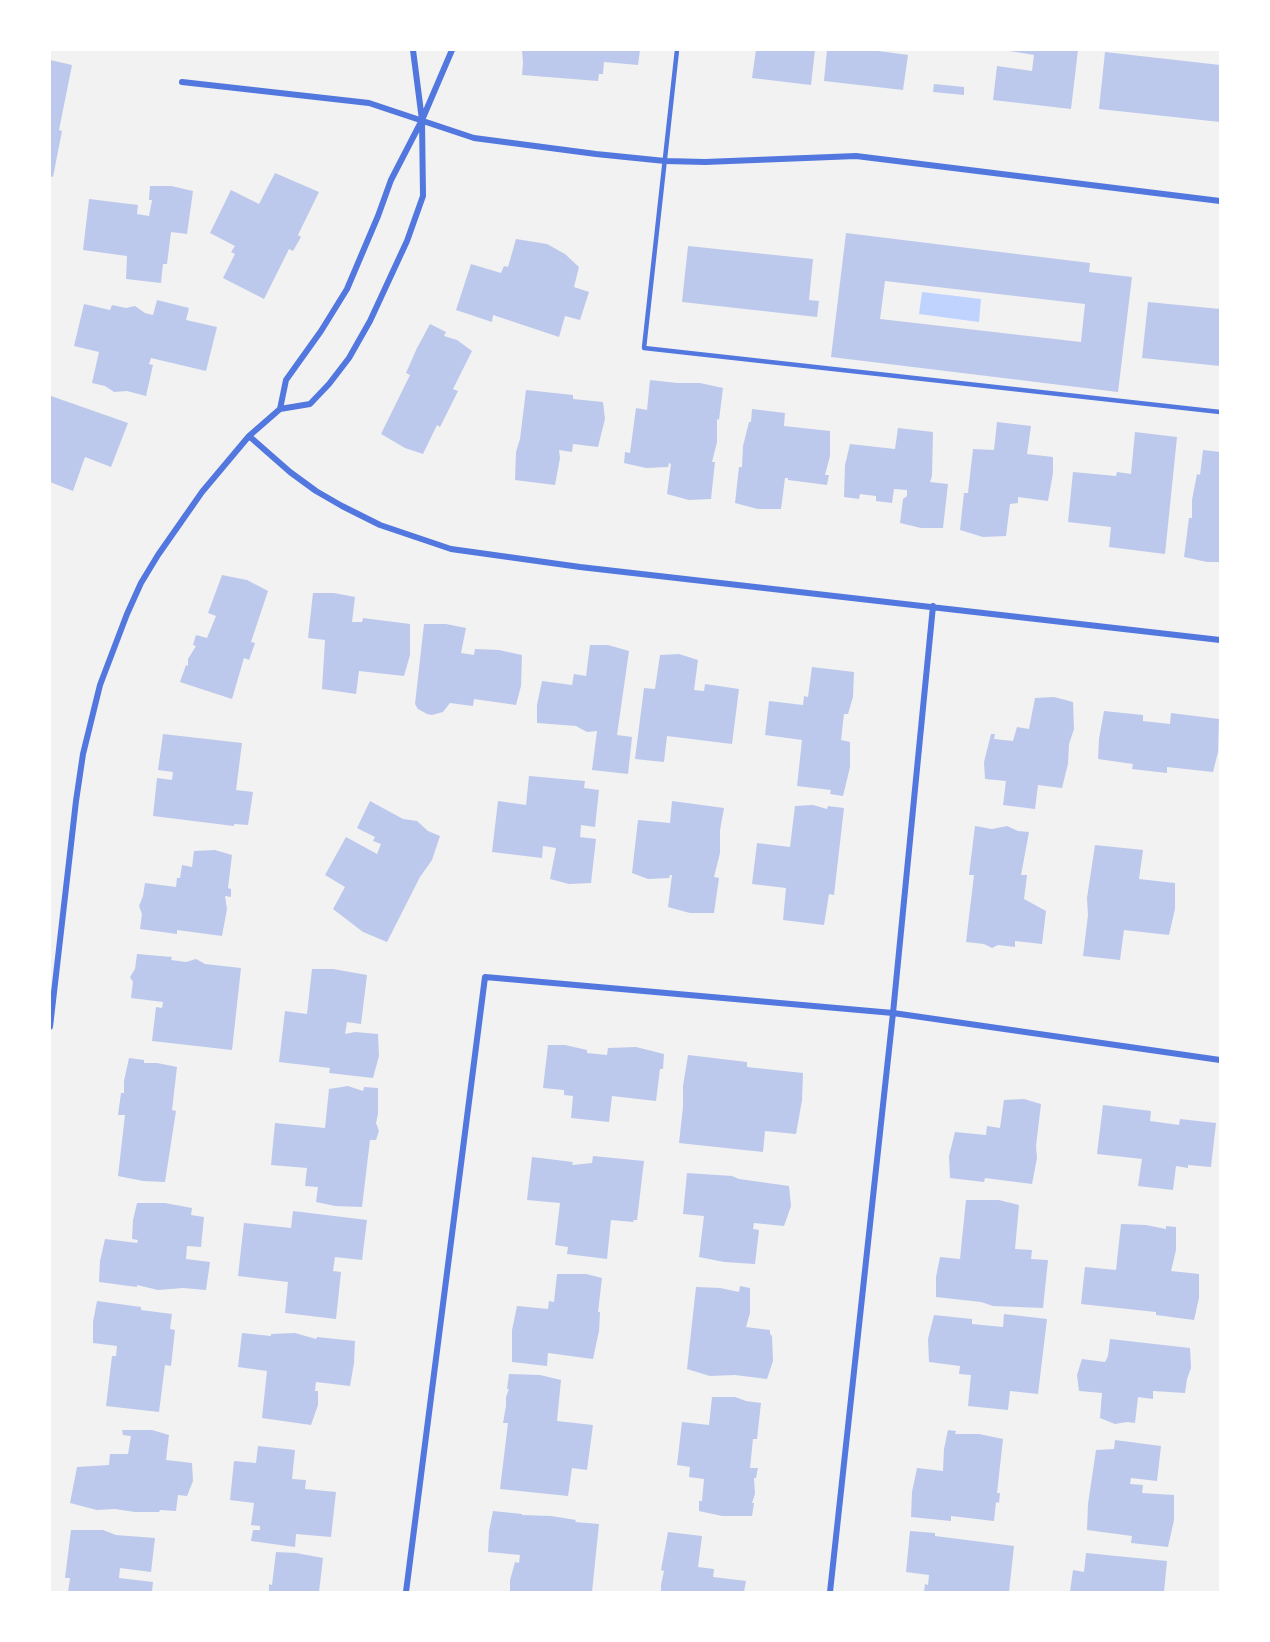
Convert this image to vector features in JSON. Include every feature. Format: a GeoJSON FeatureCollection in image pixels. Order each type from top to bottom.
{"type":"FeatureCollection","features":[{"type":"Feature","properties":{"kind":"street"},"geometry":{"type":"LineString","coordinates":[[50,1027],[76,801],[89,726],[100,685],[127,614],[147,573],[202,492],[249,435],[280,409],[310,404],[330,384],[354,348],[390,283],[423,196],[422,120],[413,50]]}},
{"type":"Feature","properties":{"kind":"street"},"geometry":{"type":"LineString","coordinates":[[280,409],[286,380],[321,331],[346,289],[391,180],[422,120],[452,50]]}},
{"type":"Feature","properties":{"kind":"street"},"geometry":{"type":"LineString","coordinates":[[182,82],[369,104],[474,138],[585,153],[665,161],[746,161],[856,156],[1221,201]]}},
{"type":"Feature","properties":{"kind":"street"},"geometry":{"type":"LineString","coordinates":[[249,435],[290,472],[342,506],[412,538],[451,549],[580,567],[1221,640]]}},
{"type":"Feature","properties":{"kind":"street"},"geometry":{"type":"LineString","coordinates":[[830,1593],[893,1013],[933,606]]}},
{"type":"Feature","properties":{"kind":"street"},"geometry":{"type":"LineString","coordinates":[[406,1593],[485,977],[893,1013],[1221,1060]]}},
{"type":"Feature","properties":{"kind":"lane"},"geometry":{"type":"LineString","coordinates":[[676,50],[644,348],[1221,412]]}},
{"type":"Feature","properties":{"kind":"water"},"geometry":{"type":"Polygon","coordinates":[[[922,292],[981,299],[979,322],[919,314],[922,292]]]}},
{"type":"Feature","properties":{"kind":"building"},"geometry":{"type":"Polygon","coordinates":[[[522,50],[640,50],[638,65],[604,62],[603,74],[599,74],[598,81],[522,75],[522,50]]]}},
{"type":"Feature","properties":{"kind":"building"},"geometry":{"type":"Polygon","coordinates":[[[756,50],[815,50],[811,85],[752,78],[756,50]]]}},
{"type":"Feature","properties":{"kind":"building"},"geometry":{"type":"Polygon","coordinates":[[[827,50],[871,50],[908,55],[903,90],[824,81],[827,50]]]}},
{"type":"Feature","properties":{"kind":"building"},"geometry":{"type":"Polygon","coordinates":[[[1003,50],[1078,50],[1071,109],[993,100],[997,66],[1032,71],[1034,55],[1003,50]]]}},
{"type":"Feature","properties":{"kind":"building"},"geometry":{"type":"Polygon","coordinates":[[[1105,52],[1220,65],[1220,122],[1099,109],[1105,52]]]}},
{"type":"Feature","properties":{"kind":"building"},"geometry":{"type":"Polygon","coordinates":[[[50,60],[72,65],[59,130],[62,131],[53,177],[50,176],[50,60]]]}},
{"type":"Feature","properties":{"kind":"building"},"geometry":{"type":"Polygon","coordinates":[[[934,84],[964,87],[964,95],[933,92],[934,84]]]}},
{"type":"Feature","properties":{"kind":"building"},"geometry":{"type":"Polygon","coordinates":[[[275,173],[319,192],[298,235],[301,237],[293,251],[289,249],[264,299],[223,278],[235,254],[231,252],[235,246],[210,233],[231,190],[259,204],[275,173]]]}},
{"type":"Feature","properties":{"kind":"building"},"geometry":{"type":"Polygon","coordinates":[[[150,186],[171,186],[193,191],[187,234],[171,232],[167,264],[163,264],[161,283],[126,279],[127,256],[83,250],[89,199],[138,205],[137,214],[149,216],[152,200],[149,200],[150,186]]]}},
{"type":"Feature","properties":{"kind":"building"},"geometry":{"type":"Polygon","coordinates":[[[846,233],[1090,263],[1089,272],[1132,277],[1118,392],[831,357],[846,233]],[[885,281],[880,319],[1081,342],[1085,304],[885,281]]]}},
{"type":"Feature","properties":{"kind":"building"},"geometry":{"type":"Polygon","coordinates":[[[516,239],[547,244],[565,254],[579,267],[574,287],[589,292],[580,320],[565,316],[559,337],[493,315],[492,322],[456,310],[471,264],[501,273],[504,266],[508,267],[516,239]]]}},
{"type":"Feature","properties":{"kind":"building"},"geometry":{"type":"Polygon","coordinates":[[[688,246],[813,259],[809,300],[819,301],[817,317],[682,302],[688,246]]]}},
{"type":"Feature","properties":{"kind":"building"},"geometry":{"type":"Polygon","coordinates":[[[157,300],[189,308],[186,320],[217,327],[206,371],[151,358],[149,364],[153,365],[146,396],[127,391],[114,392],[105,386],[92,383],[99,352],[74,346],[84,304],[110,310],[112,305],[126,308],[135,306],[153,315],[157,300]]]}},
{"type":"Feature","properties":{"kind":"building"},"geometry":{"type":"Polygon","coordinates":[[[1148,302],[1220,309],[1220,366],[1142,358],[1148,302]]]}},
{"type":"Feature","properties":{"kind":"building"},"geometry":{"type":"Polygon","coordinates":[[[430,324],[446,332],[444,336],[457,340],[472,351],[453,389],[458,391],[440,427],[437,425],[423,454],[405,448],[381,434],[410,375],[406,373],[430,324]]]}},
{"type":"Feature","properties":{"kind":"building"},"geometry":{"type":"Polygon","coordinates":[[[650,380],[700,383],[723,388],[719,420],[717,419],[717,442],[712,462],[715,462],[711,499],[689,500],[667,494],[671,464],[669,463],[668,467],[646,468],[624,463],[625,452],[630,453],[636,408],[647,410],[650,380]]]}},
{"type":"Feature","properties":{"kind":"building"},"geometry":{"type":"Polygon","coordinates":[[[526,390],[573,395],[573,399],[603,402],[605,419],[598,447],[573,444],[572,452],[559,450],[560,458],[555,485],[515,480],[516,452],[520,439],[526,390]]]}},
{"type":"Feature","properties":{"kind":"building"},"geometry":{"type":"Polygon","coordinates":[[[51,396],[128,423],[111,467],[85,457],[73,491],[50,482],[51,396]]]}},
{"type":"Feature","properties":{"kind":"building"},"geometry":{"type":"Polygon","coordinates":[[[752,409],[785,413],[784,426],[830,431],[830,456],[825,475],[829,475],[827,485],[785,478],[781,509],[758,509],[735,503],[739,467],[742,467],[743,446],[749,422],[751,422],[752,409]]]}},
{"type":"Feature","properties":{"kind":"building"},"geometry":{"type":"Polygon","coordinates":[[[997,422],[1031,426],[1027,454],[1053,457],[1053,473],[1048,501],[1018,497],[1018,503],[1010,504],[1006,536],[983,537],[960,530],[964,493],[968,493],[973,449],[994,450],[997,422]]]}},
{"type":"Feature","properties":{"kind":"building"},"geometry":{"type":"Polygon","coordinates":[[[898,428],[933,432],[930,482],[948,484],[943,528],[921,528],[900,523],[903,499],[907,496],[907,490],[894,489],[892,503],[876,501],[876,496],[860,494],[859,499],[844,497],[845,465],[850,444],[895,449],[898,428]]]}},
{"type":"Feature","properties":{"kind":"building"},"geometry":{"type":"Polygon","coordinates":[[[1135,432],[1177,437],[1165,554],[1109,547],[1111,527],[1068,522],[1073,472],[1116,476],[1117,472],[1131,474],[1135,432]]]}},
{"type":"Feature","properties":{"kind":"building"},"geometry":{"type":"Polygon","coordinates":[[[1203,450],[1220,452],[1220,562],[1184,557],[1189,518],[1192,518],[1192,500],[1197,474],[1200,475],[1203,450]]]}},
{"type":"Feature","properties":{"kind":"building"},"geometry":{"type":"Polygon","coordinates":[[[222,575],[247,580],[268,591],[251,642],[255,643],[249,660],[244,658],[232,699],[180,682],[186,665],[188,666],[188,659],[196,646],[193,645],[196,635],[207,638],[216,616],[208,613],[222,575]]]}},
{"type":"Feature","properties":{"kind":"building"},"geometry":{"type":"Polygon","coordinates":[[[313,593],[334,593],[355,597],[352,622],[362,622],[363,618],[410,624],[410,655],[404,676],[359,671],[356,694],[322,689],[325,640],[308,638],[313,593]]]}},
{"type":"Feature","properties":{"kind":"building"},"geometry":{"type":"Polygon","coordinates":[[[424,624],[446,624],[466,628],[461,653],[474,655],[475,649],[499,650],[522,655],[521,686],[516,705],[474,699],[473,706],[450,703],[443,712],[432,715],[418,709],[415,704],[424,624]]]}},
{"type":"Feature","properties":{"kind":"building"},"geometry":{"type":"Polygon","coordinates":[[[590,645],[608,645],[629,651],[617,735],[632,737],[628,774],[592,770],[597,731],[587,732],[576,726],[537,723],[537,705],[542,681],[572,685],[574,674],[586,676],[590,645]]]}},
{"type":"Feature","properties":{"kind":"building"},"geometry":{"type":"Polygon","coordinates":[[[679,654],[698,660],[694,690],[704,691],[705,684],[739,689],[732,744],[667,736],[664,762],[635,759],[644,688],[655,689],[660,655],[679,654]]]}},
{"type":"Feature","properties":{"kind":"building"},"geometry":{"type":"Polygon","coordinates":[[[812,667],[854,672],[853,697],[848,714],[844,714],[841,740],[850,742],[850,767],[843,796],[830,794],[831,790],[797,786],[802,740],[765,735],[769,701],[803,705],[804,696],[808,697],[812,667]]]}},
{"type":"Feature","properties":{"kind":"building"},"geometry":{"type":"Polygon","coordinates":[[[1054,697],[1073,702],[1074,729],[1069,744],[1068,764],[1062,788],[1038,785],[1035,809],[1003,805],[1006,781],[985,779],[984,762],[991,734],[995,734],[994,739],[1013,741],[1017,727],[1029,729],[1035,698],[1054,697]]]}},
{"type":"Feature","properties":{"kind":"building"},"geometry":{"type":"Polygon","coordinates":[[[1104,711],[1143,715],[1143,721],[1170,724],[1171,713],[1219,719],[1218,752],[1213,772],[1167,767],[1167,773],[1132,769],[1133,764],[1098,759],[1104,711]]]}},
{"type":"Feature","properties":{"kind":"building"},"geometry":{"type":"Polygon","coordinates":[[[163,734],[242,743],[236,790],[253,792],[248,825],[234,824],[234,826],[153,816],[157,778],[172,780],[173,772],[158,770],[163,734]]]}},
{"type":"Feature","properties":{"kind":"building"},"geometry":{"type":"Polygon","coordinates":[[[529,776],[585,781],[584,788],[599,790],[595,827],[581,825],[580,837],[596,839],[591,883],[569,884],[550,879],[556,848],[543,846],[542,858],[492,852],[498,801],[526,805],[529,776]]]}},
{"type":"Feature","properties":{"kind":"building"},"geometry":{"type":"Polygon","coordinates":[[[370,801],[403,819],[417,821],[428,831],[440,836],[432,860],[420,877],[387,942],[363,932],[333,909],[345,887],[325,875],[346,837],[377,854],[381,844],[373,841],[375,837],[357,828],[370,801]]]}},
{"type":"Feature","properties":{"kind":"building"},"geometry":{"type":"Polygon","coordinates":[[[672,801],[724,808],[720,830],[720,853],[714,877],[719,878],[714,913],[690,913],[668,907],[672,875],[669,878],[648,879],[632,873],[638,820],[670,823],[672,801]]]}},
{"type":"Feature","properties":{"kind":"building"},"geometry":{"type":"Polygon","coordinates":[[[813,805],[827,809],[828,806],[844,808],[834,895],[829,894],[824,925],[783,920],[786,888],[752,884],[757,843],[790,847],[795,806],[813,805]]]}},
{"type":"Feature","properties":{"kind":"building"},"geometry":{"type":"Polygon","coordinates":[[[975,826],[992,829],[1007,826],[1018,831],[1029,832],[1021,875],[1027,875],[1024,899],[1046,911],[1042,944],[1015,941],[1015,947],[998,945],[992,948],[984,944],[966,942],[974,875],[969,875],[975,826]]]}},
{"type":"Feature","properties":{"kind":"building"},"geometry":{"type":"Polygon","coordinates":[[[1095,845],[1143,850],[1139,879],[1175,883],[1175,909],[1169,935],[1124,930],[1120,960],[1083,956],[1088,915],[1087,898],[1095,845]]]}},
{"type":"Feature","properties":{"kind":"building"},"geometry":{"type":"Polygon","coordinates":[[[215,850],[232,855],[228,888],[231,889],[231,897],[225,896],[227,909],[222,936],[177,930],[177,934],[140,929],[142,914],[139,906],[145,883],[176,887],[182,865],[192,867],[194,851],[215,850]]]}},
{"type":"Feature","properties":{"kind":"building"},"geometry":{"type":"Polygon","coordinates":[[[137,954],[172,957],[171,960],[186,962],[196,959],[205,964],[241,968],[232,1050],[152,1041],[156,1007],[162,1008],[163,1002],[131,998],[133,982],[130,977],[135,969],[137,954]]]}},
{"type":"Feature","properties":{"kind":"building"},"geometry":{"type":"Polygon","coordinates":[[[312,969],[333,969],[367,975],[361,1024],[347,1022],[345,1034],[355,1032],[378,1034],[379,1056],[373,1078],[329,1073],[330,1068],[279,1062],[285,1011],[307,1014],[312,969]]]}},
{"type":"Feature","properties":{"kind":"building"},"geometry":{"type":"Polygon","coordinates":[[[548,1045],[565,1045],[587,1050],[587,1053],[607,1055],[608,1048],[636,1047],[664,1054],[656,1101],[612,1096],[609,1122],[571,1118],[573,1096],[564,1095],[564,1090],[543,1088],[548,1045]]]}},
{"type":"Feature","properties":{"kind":"building"},"geometry":{"type":"Polygon","coordinates":[[[688,1055],[747,1062],[747,1067],[803,1073],[802,1100],[796,1134],[765,1131],[763,1152],[679,1143],[683,1086],[688,1055]]]}},
{"type":"Feature","properties":{"kind":"building"},"geometry":{"type":"Polygon","coordinates":[[[129,1058],[144,1060],[144,1063],[177,1067],[172,1110],[176,1111],[165,1182],[118,1176],[125,1115],[118,1115],[129,1058]]]}},
{"type":"Feature","properties":{"kind":"building"},"geometry":{"type":"Polygon","coordinates":[[[348,1086],[363,1091],[364,1087],[378,1088],[376,1123],[379,1131],[376,1140],[370,1140],[362,1207],[335,1206],[316,1202],[318,1187],[305,1186],[307,1168],[271,1165],[275,1123],[325,1128],[329,1089],[348,1086]]]}},
{"type":"Feature","properties":{"kind":"building"},"geometry":{"type":"Polygon","coordinates":[[[1024,1099],[1041,1104],[1036,1146],[1037,1158],[1032,1184],[985,1178],[984,1182],[950,1178],[949,1156],[955,1132],[986,1135],[987,1126],[1000,1128],[1004,1100],[1024,1099]]]}},
{"type":"Feature","properties":{"kind":"building"},"geometry":{"type":"Polygon","coordinates":[[[1103,1105],[1151,1111],[1150,1121],[1179,1125],[1180,1119],[1216,1123],[1211,1167],[1176,1166],[1173,1190],[1138,1186],[1142,1159],[1097,1154],[1103,1105]]]}},
{"type":"Feature","properties":{"kind":"building"},"geometry":{"type":"Polygon","coordinates":[[[593,1156],[644,1161],[637,1220],[633,1220],[634,1222],[611,1220],[607,1259],[567,1254],[568,1247],[555,1245],[560,1203],[527,1200],[532,1157],[573,1162],[572,1165],[592,1163],[593,1156]]]}},
{"type":"Feature","properties":{"kind":"building"},"geometry":{"type":"Polygon","coordinates":[[[687,1173],[732,1176],[789,1186],[791,1206],[784,1226],[754,1223],[753,1229],[759,1230],[755,1264],[724,1262],[699,1257],[704,1216],[683,1214],[687,1173]]]}},
{"type":"Feature","properties":{"kind":"building"},"geometry":{"type":"Polygon","coordinates":[[[966,1200],[999,1200],[1019,1205],[1015,1249],[1032,1250],[1031,1259],[1048,1260],[1043,1308],[993,1306],[981,1302],[936,1297],[936,1277],[940,1257],[960,1259],[966,1200]]]}},
{"type":"Feature","properties":{"kind":"building"},"geometry":{"type":"Polygon","coordinates":[[[137,1203],[165,1203],[192,1208],[191,1215],[204,1217],[201,1247],[187,1246],[186,1259],[210,1262],[206,1290],[183,1288],[158,1290],[137,1285],[137,1287],[99,1282],[100,1261],[105,1239],[137,1243],[138,1240],[132,1239],[137,1203]]]}},
{"type":"Feature","properties":{"kind":"building"},"geometry":{"type":"Polygon","coordinates":[[[293,1211],[367,1220],[362,1260],[335,1257],[333,1271],[341,1272],[336,1319],[285,1313],[288,1282],[238,1276],[244,1223],[291,1228],[293,1211]]]}},
{"type":"Feature","properties":{"kind":"building"},"geometry":{"type":"Polygon","coordinates":[[[1121,1224],[1166,1229],[1166,1226],[1176,1227],[1176,1250],[1171,1271],[1199,1274],[1199,1298],[1194,1320],[1156,1315],[1156,1312],[1081,1304],[1085,1267],[1116,1270],[1121,1224]]]}},
{"type":"Feature","properties":{"kind":"building"},"geometry":{"type":"Polygon","coordinates":[[[557,1274],[586,1274],[602,1278],[598,1312],[600,1312],[599,1331],[593,1359],[548,1353],[547,1366],[512,1362],[512,1330],[517,1306],[548,1309],[549,1301],[554,1302],[557,1274]]]}},
{"type":"Feature","properties":{"kind":"building"},"geometry":{"type":"Polygon","coordinates":[[[740,1286],[750,1288],[750,1313],[746,1327],[770,1330],[772,1336],[773,1361],[767,1379],[735,1375],[710,1376],[687,1369],[696,1287],[739,1292],[740,1286]]]}},
{"type":"Feature","properties":{"kind":"building"},"geometry":{"type":"Polygon","coordinates":[[[97,1301],[172,1314],[170,1329],[175,1330],[171,1366],[165,1365],[159,1412],[106,1406],[112,1356],[116,1356],[117,1346],[93,1343],[93,1322],[97,1301]]]}},
{"type":"Feature","properties":{"kind":"building"},"geometry":{"type":"Polygon","coordinates":[[[1004,1314],[1047,1319],[1038,1394],[1010,1391],[1008,1410],[968,1406],[971,1375],[959,1374],[960,1366],[929,1362],[928,1339],[934,1315],[972,1319],[972,1324],[1003,1327],[1004,1314]]]}},
{"type":"Feature","properties":{"kind":"building"},"geometry":{"type":"Polygon","coordinates":[[[242,1333],[271,1336],[271,1334],[295,1333],[316,1339],[317,1337],[355,1341],[350,1386],[316,1382],[318,1405],[311,1425],[262,1418],[267,1371],[238,1367],[242,1333]]]}},
{"type":"Feature","properties":{"kind":"building"},"geometry":{"type":"Polygon","coordinates":[[[1110,1339],[1190,1348],[1191,1368],[1185,1393],[1153,1391],[1153,1399],[1138,1397],[1135,1423],[1115,1424],[1100,1418],[1102,1393],[1079,1391],[1077,1375],[1082,1359],[1105,1362],[1110,1339]]]}},
{"type":"Feature","properties":{"kind":"building"},"geometry":{"type":"Polygon","coordinates":[[[509,1374],[540,1375],[561,1380],[557,1421],[593,1425],[587,1470],[572,1468],[568,1496],[500,1489],[508,1423],[503,1423],[509,1389],[507,1389],[509,1374]]]}},
{"type":"Feature","properties":{"kind":"building"},"geometry":{"type":"Polygon","coordinates":[[[712,1397],[735,1397],[761,1403],[757,1439],[753,1439],[750,1468],[758,1468],[756,1478],[754,1478],[755,1494],[752,1516],[722,1516],[699,1511],[704,1479],[689,1477],[690,1467],[677,1465],[682,1422],[709,1425],[712,1397]]]}},
{"type":"Feature","properties":{"kind":"building"},"geometry":{"type":"Polygon","coordinates":[[[122,1430],[152,1430],[169,1435],[166,1460],[192,1463],[193,1481],[187,1496],[178,1495],[176,1511],[97,1510],[70,1503],[77,1467],[109,1465],[110,1454],[128,1454],[131,1436],[123,1435],[122,1430]]]}},
{"type":"Feature","properties":{"kind":"building"},"geometry":{"type":"Polygon","coordinates":[[[948,1430],[956,1431],[955,1434],[979,1434],[1003,1439],[997,1493],[1000,1493],[999,1503],[996,1502],[994,1521],[951,1516],[951,1521],[911,1517],[912,1492],[917,1468],[943,1471],[948,1430]]]}},
{"type":"Feature","properties":{"kind":"building"},"geometry":{"type":"Polygon","coordinates":[[[1115,1440],[1161,1446],[1157,1481],[1131,1478],[1130,1484],[1143,1485],[1142,1493],[1174,1495],[1174,1520],[1168,1547],[1131,1543],[1132,1536],[1087,1530],[1088,1504],[1096,1450],[1114,1449],[1115,1440]]]}},
{"type":"Feature","properties":{"kind":"building"},"geometry":{"type":"Polygon","coordinates":[[[258,1446],[295,1450],[292,1479],[306,1480],[305,1489],[336,1492],[331,1537],[296,1534],[295,1547],[251,1541],[253,1530],[260,1530],[260,1526],[251,1525],[254,1503],[230,1500],[234,1461],[256,1463],[258,1446]]]}},
{"type":"Feature","properties":{"kind":"building"},"geometry":{"type":"Polygon","coordinates":[[[493,1511],[551,1516],[576,1520],[575,1522],[599,1524],[592,1592],[510,1592],[510,1580],[515,1562],[519,1563],[520,1555],[488,1552],[493,1511]]]}},
{"type":"Feature","properties":{"kind":"building"},"geometry":{"type":"Polygon","coordinates":[[[71,1530],[103,1530],[116,1535],[155,1538],[151,1572],[120,1568],[119,1578],[153,1582],[152,1592],[68,1592],[70,1578],[65,1578],[71,1530]]]}},
{"type":"Feature","properties":{"kind":"building"},"geometry":{"type":"Polygon","coordinates":[[[910,1531],[1014,1546],[1009,1592],[924,1592],[925,1584],[928,1585],[929,1575],[906,1572],[910,1531]]]}},
{"type":"Feature","properties":{"kind":"building"},"geometry":{"type":"Polygon","coordinates":[[[668,1532],[702,1536],[698,1567],[714,1569],[713,1577],[746,1581],[744,1592],[661,1592],[664,1571],[661,1570],[668,1532]]]}},
{"type":"Feature","properties":{"kind":"building"},"geometry":{"type":"Polygon","coordinates":[[[276,1552],[323,1558],[319,1592],[269,1592],[276,1552]]]}},
{"type":"Feature","properties":{"kind":"building"},"geometry":{"type":"Polygon","coordinates":[[[1086,1553],[1167,1561],[1164,1592],[1070,1592],[1073,1570],[1084,1572],[1086,1553]]]}}]}
